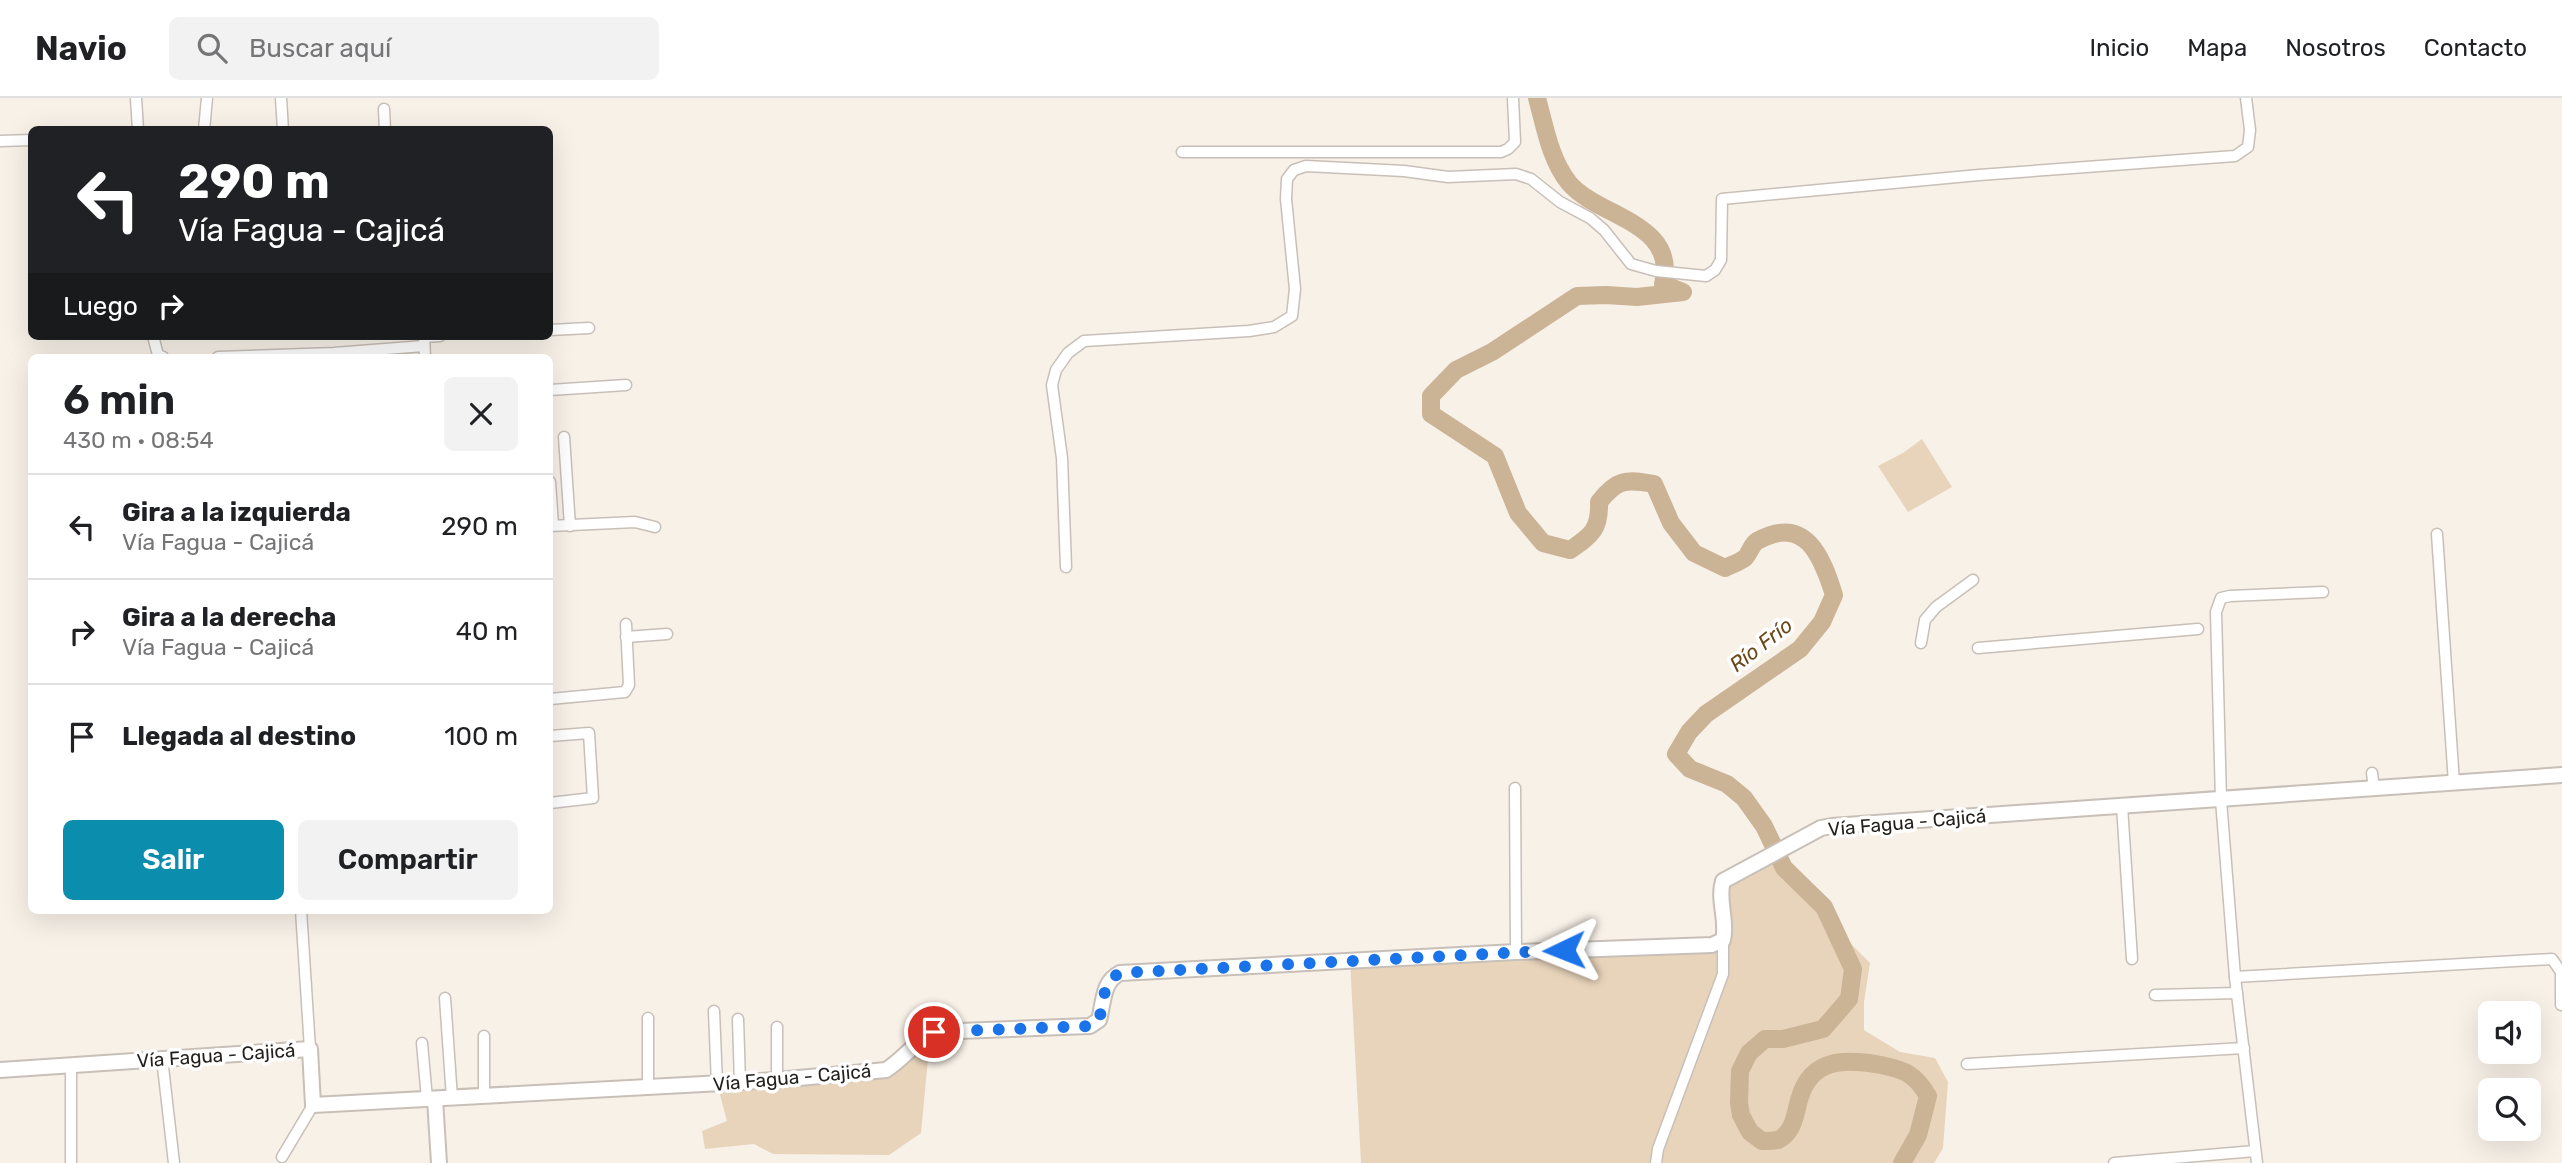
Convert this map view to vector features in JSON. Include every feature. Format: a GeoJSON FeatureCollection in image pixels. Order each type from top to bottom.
{"type":"FeatureCollection","features":[{"type":"Feature","properties":{"kind":"street"},"geometry":{"type":"LineString","coordinates":[[136,98],[138,126]]}},
{"type":"Feature","properties":{"kind":"street"},"geometry":{"type":"LineString","coordinates":[[204,126],[206,98]]}},
{"type":"Feature","properties":{"kind":"street"},"geometry":{"type":"LineString","coordinates":[[281,98],[283,126]]}},
{"type":"Feature","properties":{"kind":"street"},"geometry":{"type":"LineString","coordinates":[[1182,152],[1501,152],[1515,142],[1513,98]]}},
{"type":"Feature","properties":{"kind":"street"},"geometry":{"type":"LineString","coordinates":[[1066,568],[1062,458],[1052,385],[1056,370],[1068,353],[1084,341],[1249,331],[1274,327],[1292,316],[1295,289],[1286,199],[1287,179],[1293,170],[1306,166],[1404,171],[1448,177],[1516,174],[1531,179],[1560,202],[1590,218],[1604,230],[1631,264],[1656,271],[1706,276],[1715,270],[1721,260],[1722,199],[1979,175],[2235,156],[2248,147],[2250,130],[2246,98]]}},
{"type":"Feature","properties":{"kind":"street"},"geometry":{"type":"LineString","coordinates":[[384,109],[385,126]]}},
{"type":"Feature","properties":{"kind":"street"},"geometry":{"type":"LineString","coordinates":[[0,141],[28,140]]}},
{"type":"Feature","properties":{"kind":"street"},"geometry":{"type":"LineString","coordinates":[[1979,175],[1979,188]]}},
{"type":"Feature","properties":{"kind":"street"},"geometry":{"type":"LineString","coordinates":[[553,330],[589,328]]}},
{"type":"Feature","properties":{"kind":"street"},"geometry":{"type":"LineString","coordinates":[[342,354],[424,344]]}},
{"type":"Feature","properties":{"kind":"street"},"geometry":{"type":"LineString","coordinates":[[553,390],[626,385]]}},
{"type":"Feature","properties":{"kind":"street"},"geometry":{"type":"LineString","coordinates":[[564,437],[570,526]]}},
{"type":"Feature","properties":{"kind":"street"},"geometry":{"type":"LineString","coordinates":[[553,525],[635,522],[655,527]]}},
{"type":"Feature","properties":{"kind":"street"},"geometry":{"type":"LineString","coordinates":[[2437,534],[2454,783]]}},
{"type":"Feature","properties":{"kind":"street"},"geometry":{"type":"LineString","coordinates":[[1921,643],[1925,620],[1936,607],[1973,580]]}},
{"type":"Feature","properties":{"kind":"street"},"geometry":{"type":"LineString","coordinates":[[2257,1163],[2235,977],[2221,800],[2217,604],[2221,598],[2230,596],[2323,592]]}},
{"type":"Feature","properties":{"kind":"street"},"geometry":{"type":"LineString","coordinates":[[553,699],[625,692],[629,685],[626,624]]}},
{"type":"Feature","properties":{"kind":"street"},"geometry":{"type":"LineString","coordinates":[[1978,648],[2198,629]]}},
{"type":"Feature","properties":{"kind":"street"},"geometry":{"type":"LineString","coordinates":[[626,638],[667,634]]}},
{"type":"Feature","properties":{"kind":"street"},"geometry":{"type":"LineString","coordinates":[[553,736],[589,733],[593,798],[553,803]]}},
{"type":"Feature","properties":{"kind":"street"},"geometry":{"type":"LineString","coordinates":[[2372,773],[2374,789]]}},
{"type":"Feature","properties":{"kind":"street","name":"Vía Fagua - Cajicá"},"geometry":{"type":"LineString","coordinates":[[0,1070],[310,1049],[313,1105],[740,1083],[886,1070],[897,1063],[919,1039],[934,1032],[1090,1026],[1099,1020],[1110,978],[1120,973],[1516,952],[1712,945],[1723,940],[1725,931],[1721,890],[1723,881],[1821,828],[1832,826],[2562,775]]}},
{"type":"Feature","properties":{"kind":"street"},"geometry":{"type":"LineString","coordinates":[[1515,788],[1516,952]]}},
{"type":"Feature","properties":{"kind":"street"},"geometry":{"type":"LineString","coordinates":[[2122,806],[2132,959]]}},
{"type":"Feature","properties":{"kind":"street"},"geometry":{"type":"LineString","coordinates":[[302,914],[310,1049]]}},
{"type":"Feature","properties":{"kind":"street"},"geometry":{"type":"LineString","coordinates":[[1656,1163],[1658,1149],[1723,974],[1723,940]]}},
{"type":"Feature","properties":{"kind":"street"},"geometry":{"type":"LineString","coordinates":[[2235,977],[2552,959],[2561,972],[2561,1005]]}},
{"type":"Feature","properties":{"kind":"street"},"geometry":{"type":"LineString","coordinates":[[2155,995],[2237,993]]}},
{"type":"Feature","properties":{"kind":"street"},"geometry":{"type":"LineString","coordinates":[[445,998],[452,1098]]}},
{"type":"Feature","properties":{"kind":"street"},"geometry":{"type":"LineString","coordinates":[[714,1011],[717,1084]]}},
{"type":"Feature","properties":{"kind":"street"},"geometry":{"type":"LineString","coordinates":[[648,1018],[648,1088]]}},
{"type":"Feature","properties":{"kind":"street"},"geometry":{"type":"LineString","coordinates":[[738,1019],[740,1083]]}},
{"type":"Feature","properties":{"kind":"street"},"geometry":{"type":"LineString","coordinates":[[777,1027],[777,1080]]}},
{"type":"Feature","properties":{"kind":"street"},"geometry":{"type":"LineString","coordinates":[[484,1035],[484,1096]]}},
{"type":"Feature","properties":{"kind":"street"},"geometry":{"type":"LineString","coordinates":[[422,1043],[439,1163]]}},
{"type":"Feature","properties":{"kind":"street"},"geometry":{"type":"LineString","coordinates":[[1967,1064],[2244,1048]]}},
{"type":"Feature","properties":{"kind":"street"},"geometry":{"type":"LineString","coordinates":[[162,1058],[174,1163]]}},
{"type":"Feature","properties":{"kind":"street"},"geometry":{"type":"LineString","coordinates":[[71,1066],[71,1163]]}},
{"type":"Feature","properties":{"kind":"street"},"geometry":{"type":"LineString","coordinates":[[282,1157],[313,1105]]}},
{"type":"Feature","properties":{"kind":"street"},"geometry":{"type":"LineString","coordinates":[[2114,1163],[2255,1152]]}},
{"type":"Feature","properties":{"kind":"shaded area"},"geometry":{"type":"Polygon","coordinates":[[[1922,439],[1952,487],[1908,512],[1878,466],[1922,439]]]}},
{"type":"Feature","properties":{"kind":"shaded area"},"geometry":{"type":"Polygon","coordinates":[[[1780,858],[1793,879],[1824,907],[1839,938],[1849,942],[1870,963],[1864,1002],[1864,1030],[1900,1052],[1935,1058],[1948,1082],[1943,1148],[1934,1163],[1361,1163],[1350,961],[1723,940],[1721,890],[1765,860],[1768,865],[1780,858]]]}},
{"type":"Feature","properties":{"kind":"shaded area"},"geometry":{"type":"Polygon","coordinates":[[[919,1039],[928,1059],[921,1133],[889,1155],[773,1154],[754,1144],[705,1149],[702,1131],[727,1121],[717,1084],[886,1070],[919,1039]]]}},
{"type":"Feature","properties":{"kind":"waterway","name":"Río Frío"},"geometry":{"type":"LineString","coordinates":[[1537,98],[1562,174],[1582,195],[1648,234],[1659,247],[1664,263],[1663,284],[1683,292],[1637,297],[1577,296],[1492,352],[1456,370],[1431,396],[1431,414],[1495,456],[1518,513],[1543,543],[1570,550],[1593,530],[1598,519],[1599,502],[1605,494],[1623,482],[1636,481],[1654,484],[1671,523],[1694,553],[1725,568],[1745,558],[1757,541],[1774,534],[1800,536],[1817,554],[1834,595],[1822,622],[1800,649],[1706,714],[1689,732],[1676,754],[1690,769],[1727,784],[1744,798],[1764,826],[1784,868],[1824,907],[1853,969],[1849,999],[1823,1029],[1783,1039],[1765,1039],[1749,1053],[1740,1071],[1739,1103],[1741,1115],[1750,1132],[1762,1141],[1778,1140],[1784,1136],[1794,1121],[1806,1084],[1813,1074],[1822,1068],[1844,1062],[1881,1065],[1909,1074],[1928,1096],[1918,1135],[1902,1163]]}},
{"type":"Feature","properties":{"kind":"route"},"geometry":{"type":"LineString","coordinates":[[934,1032],[1090,1026],[1099,1020],[1110,978],[1120,973],[1564,950]]}}]}
